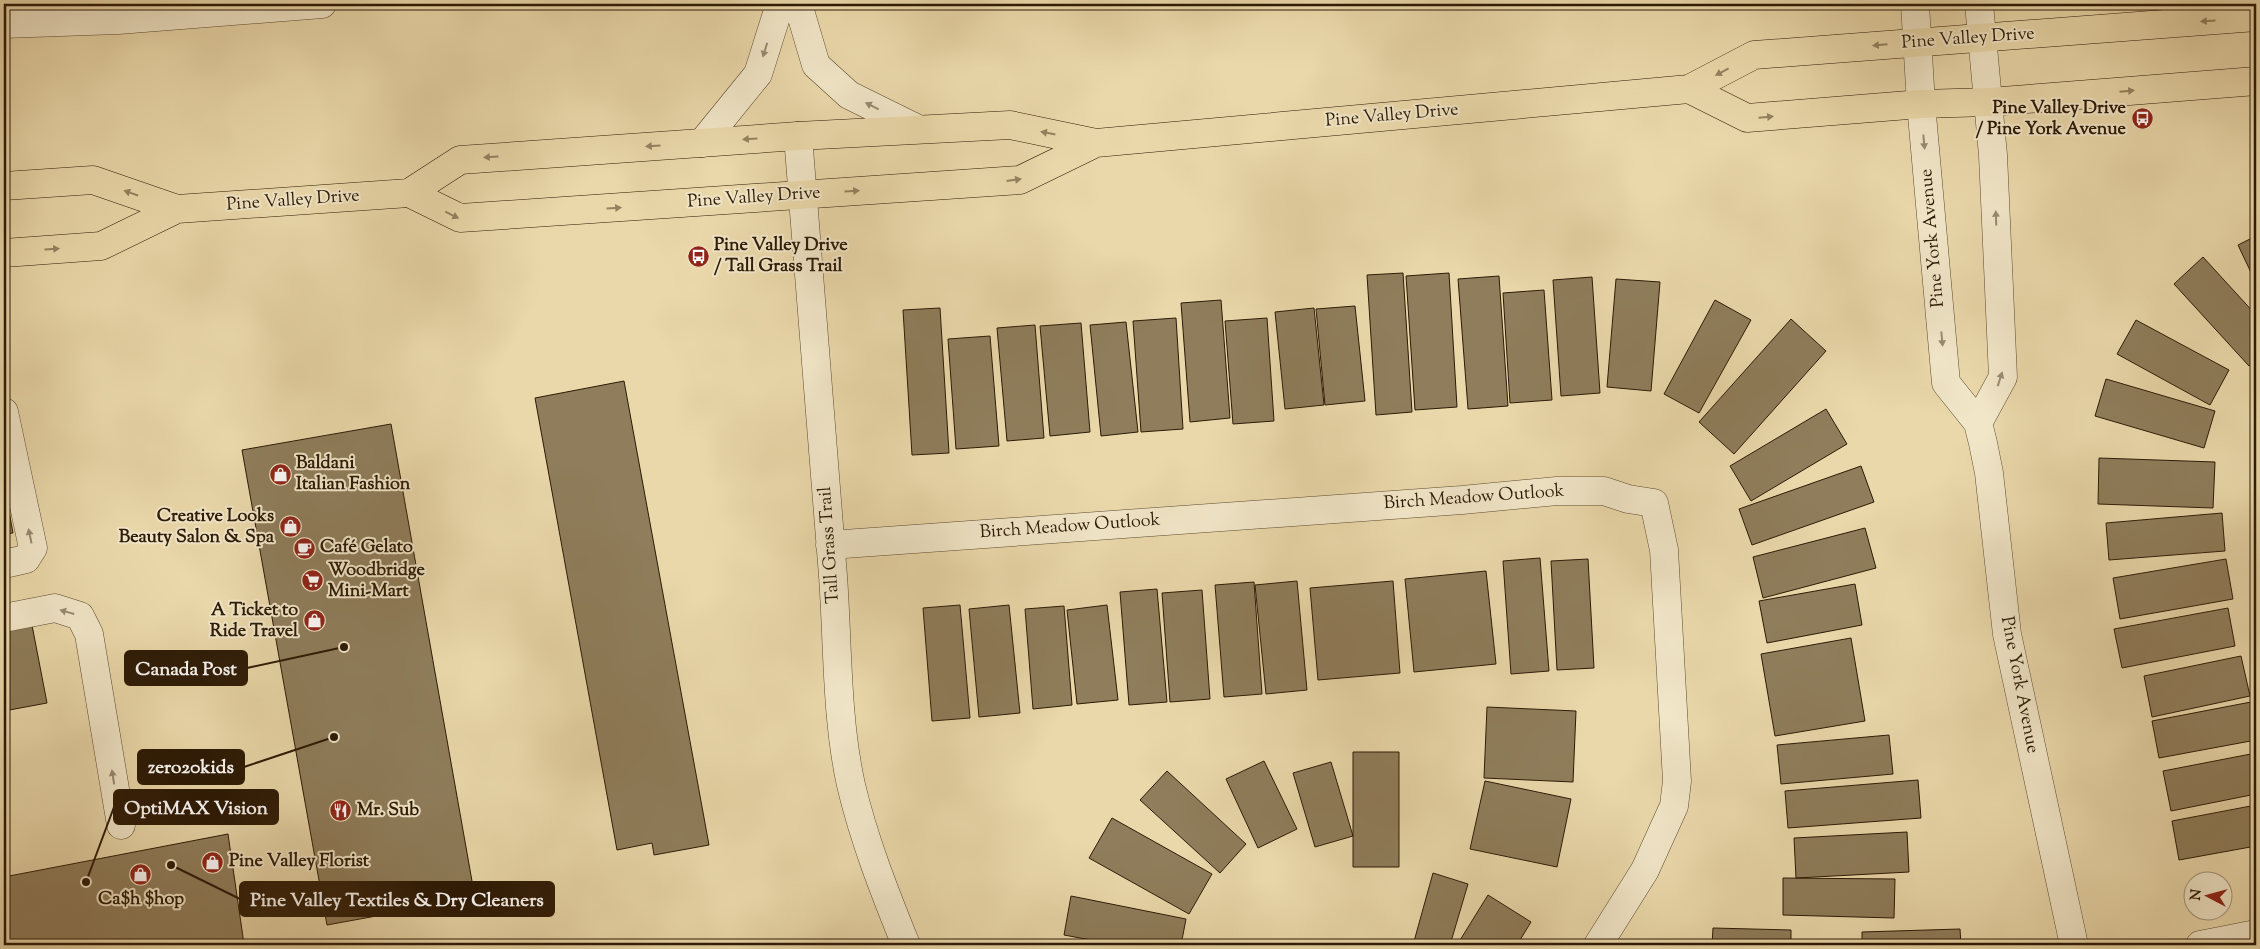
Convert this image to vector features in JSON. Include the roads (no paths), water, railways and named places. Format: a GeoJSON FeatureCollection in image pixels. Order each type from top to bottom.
{"type":"FeatureCollection","features":[{"type":"Feature","properties":{"kind":"main road","name":"Pine Valley Drive"},"geometry":{"type":"LineString","coordinates":[[4,253],[102,246],[177,209],[409,193],[460,160],[916,128],[1010,125],[1096,143],[1689,89],[1754,54],[1918,41],[1981,39],[2256,17]]}},
{"type":"Feature","properties":{"kind":"main road"},"geometry":{"type":"LineString","coordinates":[[1689,89],[1747,118],[1921,104],[1989,102],[2256,81]]}},
{"type":"Feature","properties":{"kind":"main road","name":"Pine Valley Drive"},"geometry":{"type":"LineString","coordinates":[[409,193],[460,218],[1020,180],[1096,143]]}},
{"type":"Feature","properties":{"kind":"main road","name":"Pine Valley Drive"},"geometry":{"type":"LineString","coordinates":[[4,186],[93,180],[177,209]]}},
{"type":"Feature","properties":{"kind":"street"},"geometry":{"type":"LineString","coordinates":[[4,24],[47,13],[322,4]]}},
{"type":"Feature","properties":{"kind":"street"},"geometry":{"type":"LineString","coordinates":[[702,143],[758,74],[780,4]]}},
{"type":"Feature","properties":{"kind":"street"},"geometry":{"type":"LineString","coordinates":[[798,4],[816,65],[849,95],[916,128]]}},
{"type":"Feature","properties":{"kind":"street","name":"Pine York Avenue"},"geometry":{"type":"LineString","coordinates":[[1916,4],[1921,104],[1946,384],[1978,423],[1989,474],[2007,634],[2074,945]]}},
{"type":"Feature","properties":{"kind":"street"},"geometry":{"type":"LineString","coordinates":[[1978,423],[2003,377],[1994,169],[1979,4]]}},
{"type":"Feature","properties":{"kind":"street","name":"Tall Grass Trail"},"geometry":{"type":"LineString","coordinates":[[798,136],[837,636],[840,704],[851,783],[865,837],[906,945]]}},
{"type":"Feature","properties":{"kind":"street"},"geometry":{"type":"LineString","coordinates":[[4,412],[33,548],[26,559],[4,564]]}},
{"type":"Feature","properties":{"kind":"street","name":"Birch Meadow Outlook"},"geometry":{"type":"LineString","coordinates":[[830,544],[1462,500],[1556,491],[1604,491],[1628,500],[1654,503],[1664,550],[1677,781],[1674,806],[1645,870],[1598,945]]}},
{"type":"Feature","properties":{"kind":"street"},"geometry":{"type":"LineString","coordinates":[[4,618],[55,608],[80,616],[90,634],[121,825]]}},
{"type":"Feature","properties":{"kind":"street"},"geometry":{"type":"LineString","coordinates":[[2200,945],[2256,934]]}},
{"type":"Feature","properties":{"kind":"place","name":"Pine Valley Drive / Pine York Avenue"},"geometry":{"type":"Point","coordinates":[2142,119]}},
{"type":"Feature","properties":{"kind":"place","name":"Pine Valley Drive / Tall Grass Trail"},"geometry":{"type":"Point","coordinates":[698,256]}},
{"type":"Feature","properties":{"kind":"place","name":"Baldani Italian Fashion"},"geometry":{"type":"Point","coordinates":[280,474]}},
{"type":"Feature","properties":{"kind":"place","name":"Creative Looks Beauty Salon & Spa"},"geometry":{"type":"Point","coordinates":[290,527]}},
{"type":"Feature","properties":{"kind":"place","name":"Café Gelato"},"geometry":{"type":"Point","coordinates":[304,548]}},
{"type":"Feature","properties":{"kind":"place","name":"Woodbridge Mini-Mart"},"geometry":{"type":"Point","coordinates":[312,581]}},
{"type":"Feature","properties":{"kind":"place","name":"A Ticket to Ride Travel"},"geometry":{"type":"Point","coordinates":[314,621]}},
{"type":"Feature","properties":{"kind":"place","name":"Canada Post"},"geometry":{"type":"Point","coordinates":[344,647]}},
{"type":"Feature","properties":{"kind":"place","name":"zero20kids"},"geometry":{"type":"Point","coordinates":[334,737]}},
{"type":"Feature","properties":{"kind":"place","name":"Mr. Sub"},"geometry":{"type":"Point","coordinates":[341,811]}},
{"type":"Feature","properties":{"kind":"place","name":"Pine Valley Florist"},"geometry":{"type":"Point","coordinates":[213,862]}},
{"type":"Feature","properties":{"kind":"place","name":"Pine Valley Textiles & Dry Cleaners"},"geometry":{"type":"Point","coordinates":[171,865]}},
{"type":"Feature","properties":{"kind":"place","name":"Ca$h $hop"},"geometry":{"type":"Point","coordinates":[141,875]}},
{"type":"Feature","properties":{"kind":"place","name":"OptiMAX Vision"},"geometry":{"type":"Point","coordinates":[86,882]}}]}
